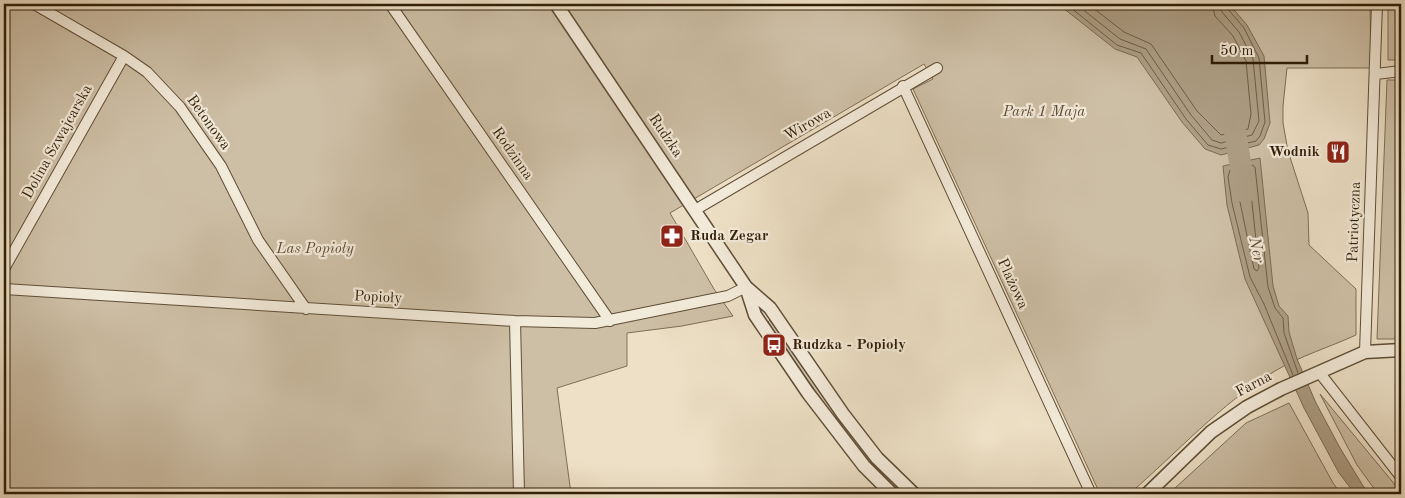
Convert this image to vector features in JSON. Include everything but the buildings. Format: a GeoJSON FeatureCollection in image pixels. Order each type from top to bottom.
{"type":"FeatureCollection","features":[{"type":"Feature","properties":{"kind":"street","name":"Betonowa"},"geometry":{"type":"LineString","coordinates":[[34,4],[124,56],[147,72],[180,107],[207,144],[229,180],[258,240],[306,309]]}},
{"type":"Feature","properties":{"kind":"street","name":"Rodzinna"},"geometry":{"type":"LineString","coordinates":[[390,4],[610,320]]}},
{"type":"Feature","properties":{"kind":"street","name":"Rudzka"},"geometry":{"type":"LineString","coordinates":[[556,4],[746,287],[770,308],[843,414],[877,458],[914,494]]}},
{"type":"Feature","properties":{"kind":"street","name":"Patriotyczna"},"geometry":{"type":"LineString","coordinates":[[1365,352],[1377,4]]}},
{"type":"Feature","properties":{"kind":"street","name":"Dolina Szwajcarska"},"geometry":{"type":"LineString","coordinates":[[4,269],[124,56]]}},
{"type":"Feature","properties":{"kind":"street","name":"Wirowa"},"geometry":{"type":"LineString","coordinates":[[695,210],[936,68]]}},
{"type":"Feature","properties":{"kind":"street"},"geometry":{"type":"LineString","coordinates":[[1376,74],[1401,71]]}},
{"type":"Feature","properties":{"kind":"street","name":"Plażowa"},"geometry":{"type":"LineString","coordinates":[[903,86],[1091,494]]}},
{"type":"Feature","properties":{"kind":"street","name":"Popioły"},"geometry":{"type":"LineString","coordinates":[[4,290],[515,321],[595,323],[728,296],[746,287]]}},
{"type":"Feature","properties":{"kind":"street","name":"Rudzka"},"geometry":{"type":"LineString","coordinates":[[746,287],[755,315],[808,392],[864,466],[892,494]]}},
{"type":"Feature","properties":{"kind":"street"},"geometry":{"type":"LineString","coordinates":[[515,321],[519,494]]}},
{"type":"Feature","properties":{"kind":"street","name":"Farna"},"geometry":{"type":"LineString","coordinates":[[1147,494],[1223,422],[1281,389],[1365,352],[1401,350]]}},
{"type":"Feature","properties":{"kind":"street"},"geometry":{"type":"LineString","coordinates":[[1315,373],[1401,477]]}},
{"type":"Feature","properties":{"kind":"green space"},"geometry":{"type":"Polygon","coordinates":[[[4,4],[1370,4],[1371,68],[1287,68],[1283,106],[1283,123],[1288,151],[1308,213],[1309,245],[1356,289],[1356,335],[1295,361],[1255,384],[1217,414],[1129,494],[1100,494],[913,89],[933,79],[924,64],[670,213],[714,289],[733,316],[682,326],[627,333],[627,366],[557,388],[571,494],[4,494],[4,4]]]}},
{"type":"Feature","properties":{"kind":"green space"},"geometry":{"type":"Polygon","coordinates":[[[1388,4],[1401,4],[1401,60],[1388,60],[1388,4]]]}},
{"type":"Feature","properties":{"kind":"green space"},"geometry":{"type":"Polygon","coordinates":[[[1387,80],[1401,80],[1401,339],[1377,339],[1387,80]]]}},
{"type":"Feature","properties":{"kind":"green space"},"geometry":{"type":"Polygon","coordinates":[[[770,320],[818,389],[851,432],[886,474],[906,494],[902,494],[883,475],[847,433],[814,390],[768,322],[770,320]]]}},
{"type":"Feature","properties":{"kind":"green space"},"geometry":{"type":"Polygon","coordinates":[[[1320,394],[1401,494],[1378,494],[1357,465],[1320,394]]]}},
{"type":"Feature","properties":{"kind":"green space"},"geometry":{"type":"Polygon","coordinates":[[[1289,403],[1341,494],[1177,494],[1174,489],[1246,423],[1289,403]]]}},
{"type":"Feature","properties":{"kind":"water"},"geometry":{"type":"Polygon","coordinates":[[[1058,4],[1229,4],[1247,25],[1264,56],[1270,123],[1264,139],[1259,145],[1221,155],[1205,149],[1182,122],[1137,57],[1115,49],[1058,4]]]}},
{"type":"Feature","properties":{"kind":"water"},"geometry":{"type":"Polygon","coordinates":[[[1260,158],[1273,286],[1279,306],[1288,316],[1289,332],[1297,359],[1316,403],[1368,494],[1355,494],[1339,473],[1304,408],[1245,279],[1227,205],[1223,166],[1260,158]]]}},
{"type":"Feature","properties":{"kind":"waterway","name":"Ner"},"geometry":{"type":"LineString","coordinates":[[1233,120],[1245,192]]}},
{"type":"Feature","properties":{"kind":"place","name":"Wodnik"},"geometry":{"type":"Point","coordinates":[1338,152]}},
{"type":"Feature","properties":{"kind":"place","name":"Ruda Zegar"},"geometry":{"type":"Point","coordinates":[672,236]}},
{"type":"Feature","properties":{"kind":"place","name":"Rudzka - Popioły"},"geometry":{"type":"Point","coordinates":[774,345]}},
{"type":"Feature","properties":{"kind":"park label","name":"Park 1 Maja"},"geometry":{"type":"Point","coordinates":[1044,112]}},
{"type":"Feature","properties":{"kind":"park label","name":"Las Popioły"},"geometry":{"type":"Point","coordinates":[315,249]}}]}
